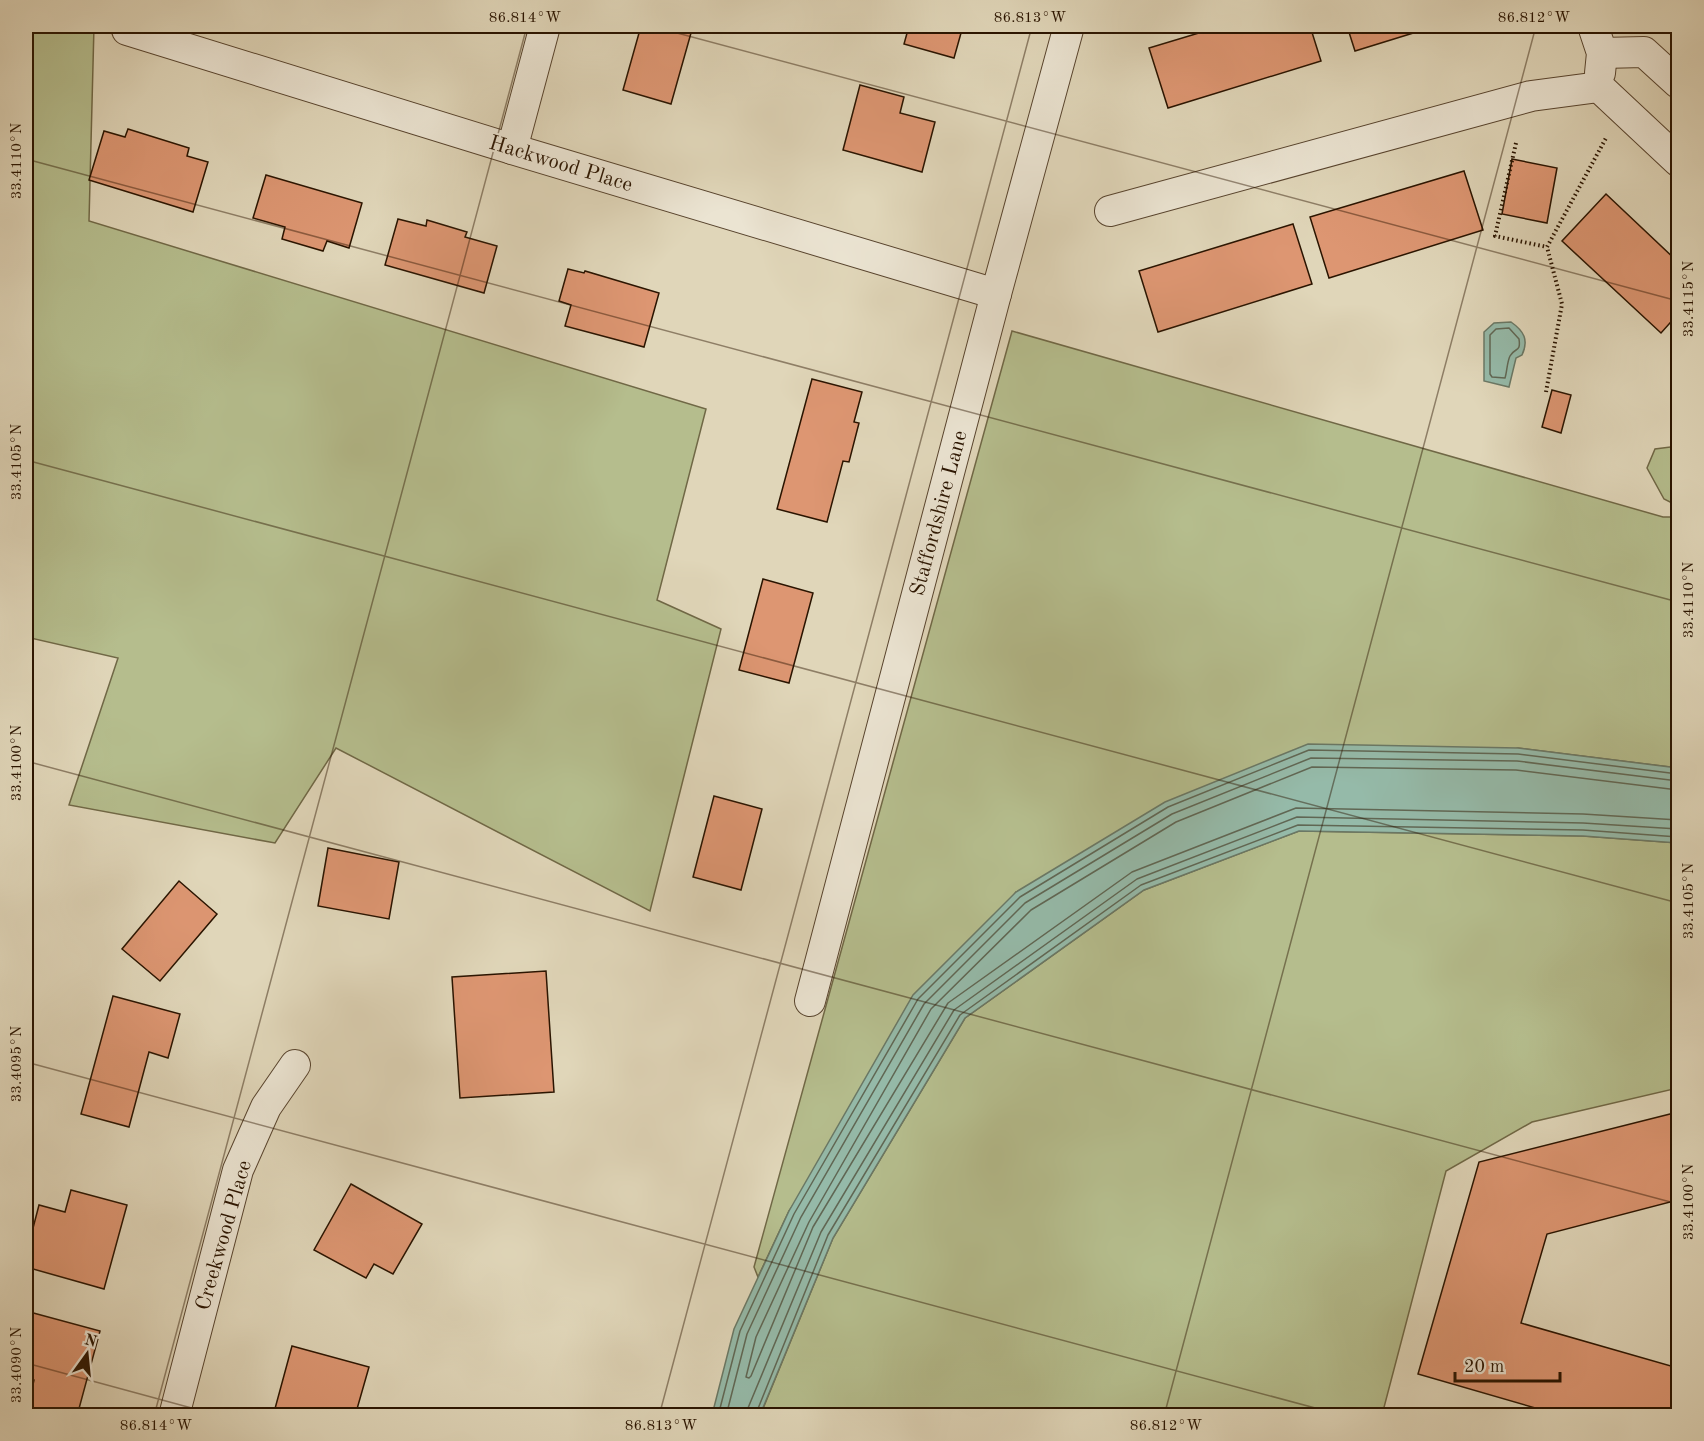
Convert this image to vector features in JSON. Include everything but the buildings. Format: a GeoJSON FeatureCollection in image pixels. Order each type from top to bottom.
{"type":"FeatureCollection","features":[{"type":"Feature","properties":{"kind":"street"},"geometry":{"type":"LineString","coordinates":[[512,149],[545,26]]}},
{"type":"Feature","properties":{"kind":"street","name":"Staffordshire Lane"},"geometry":{"type":"LineString","coordinates":[[810,1002],[996,294],[1069,26]]}},
{"type":"Feature","properties":{"kind":"street","name":"Hackwood Place"},"geometry":{"type":"LineString","coordinates":[[127,30],[512,149],[996,294]]}},
{"type":"Feature","properties":{"kind":"street"},"geometry":{"type":"LineString","coordinates":[[1678,83],[1644,52],[1597,39],[1599,87],[1678,161]]}},
{"type":"Feature","properties":{"kind":"street"},"geometry":{"type":"LineString","coordinates":[[1110,211],[1531,96],[1599,87]]}},
{"type":"Feature","properties":{"kind":"street","name":"Creekwood Place"},"geometry":{"type":"LineString","coordinates":[[174,1416],[238,1170],[266,1107],[295,1065]]}},
{"type":"Feature","properties":{"kind":"path"},"geometry":{"type":"LineString","coordinates":[[1546,393],[1562,304],[1547,247],[1597,158],[1620,108]]}},
{"type":"Feature","properties":{"kind":"path"},"geometry":{"type":"LineString","coordinates":[[1516,143],[1495,236],[1547,247]]}},
{"type":"Feature","properties":{"kind":"shaded area"},"geometry":{"type":"Polygon","coordinates":[[[26,26],[94,26],[89,221],[706,409],[657,600],[721,629],[650,911],[336,748],[275,843],[69,805],[118,658],[26,637],[26,26]]]}},
{"type":"Feature","properties":{"kind":"shaded area"},"geometry":{"type":"Polygon","coordinates":[[[1012,331],[1663,517],[1678,517],[1678,768],[1518,748],[1016,892],[789,1211],[758,1277],[754,1267],[1012,331]]]}},
{"type":"Feature","properties":{"kind":"shaded area"},"geometry":{"type":"Polygon","coordinates":[[[1678,446],[1678,506],[1664,499],[1647,468],[1655,449],[1678,446]]]}},
{"type":"Feature","properties":{"kind":"shaded area"},"geometry":{"type":"Polygon","coordinates":[[[1299,831],[1583,836],[1678,843],[1678,1088],[1532,1122],[1446,1171],[1382,1415],[760,1416],[833,1238],[965,1018],[1144,890],[1299,831]]]}},
{"type":"Feature","properties":{"kind":"water"},"geometry":{"type":"Polygon","coordinates":[[[1511,322],[1522,332],[1525,345],[1522,355],[1516,358],[1509,387],[1484,381],[1484,332],[1494,323],[1511,322]]]}},
{"type":"Feature","properties":{"kind":"water"},"geometry":{"type":"Polygon","coordinates":[[[1308,744],[1518,748],[1678,768],[1678,843],[1583,836],[1299,831],[1144,890],[965,1018],[833,1238],[760,1415],[712,1415],[734,1329],[789,1211],[913,995],[1016,892],[1165,802],[1308,744]]]}}]}
